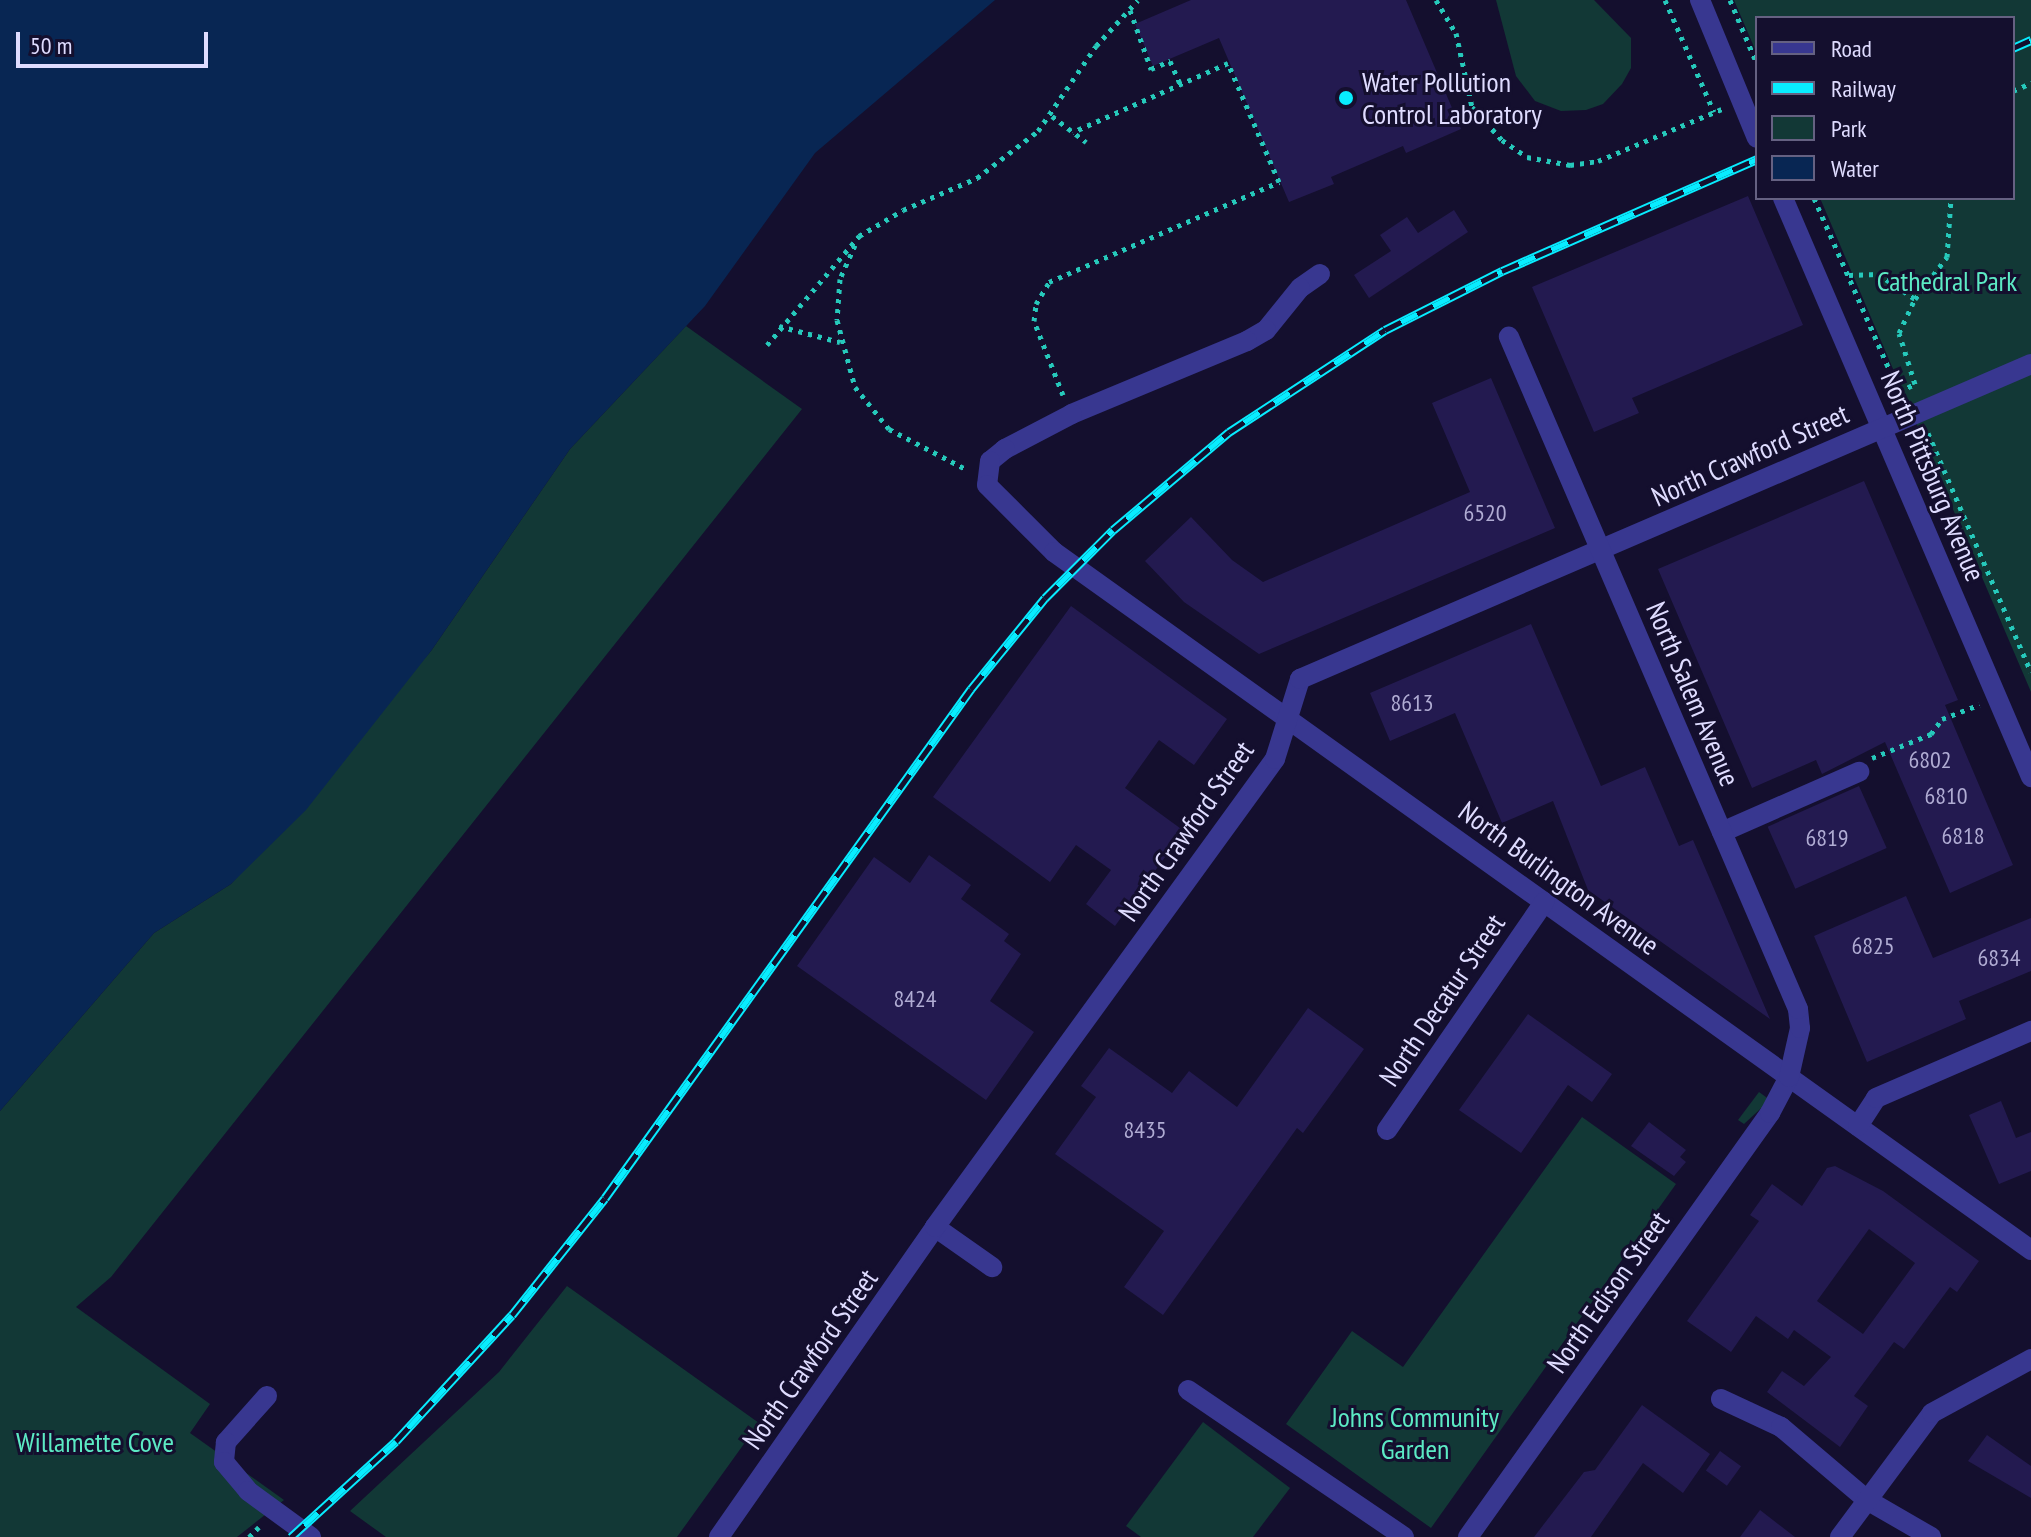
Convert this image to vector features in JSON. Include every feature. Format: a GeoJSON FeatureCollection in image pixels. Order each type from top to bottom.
{"type":"FeatureCollection","features":[{"type":"Feature","properties":{"kind":"street"},"geometry":{"type":"LineString","coordinates":[[1700,0],[1755,133]]}},
{"type":"Feature","properties":{"kind":"street","name":"North Pittsburg Avenue"},"geometry":{"type":"LineString","coordinates":[[1784,200],[2031,777]]}},
{"type":"Feature","properties":{"kind":"street"},"geometry":{"type":"LineString","coordinates":[[986,478],[990,461],[1005,449],[1072,414],[1247,341],[1266,330],[1300,288],[1320,274]]}},
{"type":"Feature","properties":{"kind":"street","name":"North Salem Avenue"},"geometry":{"type":"LineString","coordinates":[[1509,337],[1798,1009],[1800,1028],[1789,1077]]}},
{"type":"Feature","properties":{"kind":"street","name":"North Crawford Street"},"geometry":{"type":"LineString","coordinates":[[719,1537],[935,1227],[1275,759],[1300,679],[2031,364]]}},
{"type":"Feature","properties":{"kind":"street","name":"North Burlington Avenue"},"geometry":{"type":"LineString","coordinates":[[986,478],[995,495],[1054,552],[2031,1250]]}},
{"type":"Feature","properties":{"kind":"street"},"geometry":{"type":"LineString","coordinates":[[1722,832],[1859,772]]}},
{"type":"Feature","properties":{"kind":"street","name":"North Decatur Street"},"geometry":{"type":"LineString","coordinates":[[1387,1130],[1544,902]]}},
{"type":"Feature","properties":{"kind":"street"},"geometry":{"type":"LineString","coordinates":[[1858,1126],[1876,1098],[2031,1031]]}},
{"type":"Feature","properties":{"kind":"street","name":"North Edison Street"},"geometry":{"type":"LineString","coordinates":[[1468,1537],[1770,1113],[1789,1077]]}},
{"type":"Feature","properties":{"kind":"street"},"geometry":{"type":"LineString","coordinates":[[935,1227],[992,1267]]}},
{"type":"Feature","properties":{"kind":"street"},"geometry":{"type":"LineString","coordinates":[[1840,1537],[1939,1406],[2031,1359]]}},
{"type":"Feature","properties":{"kind":"street"},"geometry":{"type":"LineString","coordinates":[[1188,1390],[1404,1537]]}},
{"type":"Feature","properties":{"kind":"street"},"geometry":{"type":"LineString","coordinates":[[267,1396],[226,1442],[224,1462],[248,1491],[311,1537]]}},
{"type":"Feature","properties":{"kind":"street"},"geometry":{"type":"LineString","coordinates":[[1721,1399],[1781,1427],[1867,1500],[1931,1537]]}},
{"type":"Feature","properties":{"kind":"path"},"geometry":{"type":"LineString","coordinates":[[767,345],[779,326],[859,236],[903,210],[988,171],[1052,116],[1096,46],[1138,0]]}},
{"type":"Feature","properties":{"kind":"path"},"geometry":{"type":"LineString","coordinates":[[1436,0],[1456,33],[1472,107],[1502,140],[1527,157],[1570,165],[1598,161],[1742,101]]}},
{"type":"Feature","properties":{"kind":"path"},"geometry":{"type":"LineString","coordinates":[[1665,0],[1714,112]]}},
{"type":"Feature","properties":{"kind":"path"},"geometry":{"type":"LineString","coordinates":[[1730,0],[1755,59]]}},
{"type":"Feature","properties":{"kind":"path"},"geometry":{"type":"LineString","coordinates":[[1130,10],[1151,69],[1170,61],[1180,83]]}},
{"type":"Feature","properties":{"kind":"path"},"geometry":{"type":"LineString","coordinates":[[1072,414],[1036,330],[1036,304],[1049,282],[1279,182],[1228,63],[1073,132]]}},
{"type":"Feature","properties":{"kind":"path"},"geometry":{"type":"LineString","coordinates":[[1052,116],[1086,142]]}},
{"type":"Feature","properties":{"kind":"path"},"geometry":{"type":"LineString","coordinates":[[1815,200],[1899,392],[1915,384],[1899,333],[1915,299],[1947,257],[1951,200]]}},
{"type":"Feature","properties":{"kind":"path"},"geometry":{"type":"LineString","coordinates":[[859,236],[840,279],[840,342],[855,387],[889,429],[986,478]]}},
{"type":"Feature","properties":{"kind":"path"},"geometry":{"type":"LineString","coordinates":[[1821,288],[1848,275],[1878,274],[1915,299]]}},
{"type":"Feature","properties":{"kind":"path"},"geometry":{"type":"LineString","coordinates":[[779,326],[840,342]]}},
{"type":"Feature","properties":{"kind":"path"},"geometry":{"type":"LineString","coordinates":[[1928,433],[2031,672]]}},
{"type":"Feature","properties":{"kind":"green space"},"geometry":{"type":"Polygon","coordinates":[[[1496,0],[1594,0],[1631,38],[1631,68],[1622,84],[1603,104],[1586,110],[1561,111],[1535,101],[1516,76],[1496,0]]]}},
{"type":"Feature","properties":{"kind":"green space","name":"Cathedral Park"},"geometry":{"type":"Polygon","coordinates":[[[1734,0],[2031,0],[2031,692],[1821,200],[2015,200],[2015,16],[1755,16],[1755,49],[1734,0]]]}},
{"type":"Feature","properties":{"kind":"green space","name":"Willamette Cove"},"geometry":{"type":"Polygon","coordinates":[[[686,326],[802,409],[111,1277],[76,1307],[210,1404],[190,1433],[284,1500],[237,1537],[0,1537],[0,1111],[154,933],[231,884],[431,651],[570,449],[686,326]]]}},
{"type":"Feature","properties":{"kind":"green space"},"geometry":{"type":"Polygon","coordinates":[[[1759,1092],[1770,1100],[1744,1124],[1738,1120],[1759,1092]]]}},
{"type":"Feature","properties":{"kind":"green space"},"geometry":{"type":"Polygon","coordinates":[[[1582,1117],[1676,1184],[1431,1528],[1286,1424],[1352,1331],[1403,1367],[1582,1117]]]}},
{"type":"Feature","properties":{"kind":"green space"},"geometry":{"type":"Polygon","coordinates":[[[567,1286],[759,1423],[677,1537],[386,1537],[350,1511],[499,1372],[567,1286]]]}},
{"type":"Feature","properties":{"kind":"green space","name":"Johns Community Garden"},"geometry":{"type":"Polygon","coordinates":[[[1203,1422],[1290,1488],[1253,1537],[1141,1537],[1126,1526],[1203,1422]]]}},
{"type":"Feature","properties":{"kind":"water"},"geometry":{"type":"Polygon","coordinates":[[[0,0],[995,0],[815,153],[705,306],[570,449],[431,651],[306,810],[231,884],[154,933],[0,1111],[0,0]]]}},
{"type":"Feature","properties":{"kind":"building","name":"Water Pollution Control Laboratory"},"geometry":{"type":"Polygon","coordinates":[[[1191,0],[1406,0],[1461,129],[1406,153],[1403,146],[1331,177],[1334,184],[1289,202],[1219,38],[1153,66],[1135,24],[1191,0]]]}},
{"type":"Feature","properties":{"kind":"building"},"geometry":{"type":"Polygon","coordinates":[[[1748,196],[1803,325],[1632,398],[1639,413],[1594,432],[1532,287],[1748,196]]]}},
{"type":"Feature","properties":{"kind":"building"},"geometry":{"type":"Polygon","coordinates":[[[1454,210],[1468,232],[1369,298],[1354,275],[1391,251],[1380,235],[1407,217],[1418,233],[1454,210]]]}},
{"type":"Feature","properties":{"kind":"building"},"geometry":{"type":"Polygon","coordinates":[[[1491,378],[1555,528],[1259,654],[1184,602],[1145,561],[1191,517],[1232,560],[1263,582],[1470,492],[1432,403],[1491,378]]]}},
{"type":"Feature","properties":{"kind":"building"},"geometry":{"type":"Polygon","coordinates":[[[1864,481],[1958,700],[1945,705],[2013,865],[1950,893],[1885,742],[1822,774],[1816,760],[1752,788],[1658,569],[1864,481]]]}},
{"type":"Feature","properties":{"kind":"building"},"geometry":{"type":"Polygon","coordinates":[[[1071,606],[1227,719],[1194,765],[1159,740],[1125,788],[1184,831],[1115,926],[1086,904],[1111,870],[1076,845],[1050,882],[933,797],[1071,606]]]}},
{"type":"Feature","properties":{"kind":"building"},"geometry":{"type":"Polygon","coordinates":[[[1531,624],[1601,786],[1645,767],[1679,846],[1693,840],[1770,1019],[1588,890],[1553,801],[1502,823],[1455,713],[1390,741],[1370,693],[1531,624]]]}},
{"type":"Feature","properties":{"kind":"building"},"geometry":{"type":"Polygon","coordinates":[[[1859,786],[1887,848],[1795,889],[1768,827],[1859,786]]]}},
{"type":"Feature","properties":{"kind":"building"},"geometry":{"type":"Polygon","coordinates":[[[929,855],[971,885],[961,899],[1009,934],[1004,941],[1021,954],[990,1001],[1034,1032],[986,1100],[797,966],[874,857],[910,883],[929,855]]]}},
{"type":"Feature","properties":{"kind":"building"},"geometry":{"type":"Polygon","coordinates":[[[1906,896],[1933,958],[2031,918],[2031,971],[1959,1001],[1966,1019],[1867,1062],[1814,936],[1906,896]]]}},
{"type":"Feature","properties":{"kind":"building"},"geometry":{"type":"Polygon","coordinates":[[[1308,1008],[1364,1049],[1303,1133],[1297,1128],[1163,1315],[1124,1287],[1164,1231],[1055,1154],[1096,1097],[1081,1086],[1109,1048],[1172,1093],[1189,1071],[1237,1107],[1308,1008]]]}},
{"type":"Feature","properties":{"kind":"building"},"geometry":{"type":"Polygon","coordinates":[[[1528,1014],[1612,1074],[1592,1102],[1568,1085],[1521,1153],[1459,1110],[1528,1014]]]}},
{"type":"Feature","properties":{"kind":"building"},"geometry":{"type":"Polygon","coordinates":[[[2001,1101],[2016,1138],[2031,1132],[2031,1171],[1999,1184],[1969,1115],[2001,1101]]]}},
{"type":"Feature","properties":{"kind":"building"},"geometry":{"type":"Polygon","coordinates":[[[1649,1122],[1686,1150],[1680,1157],[1686,1162],[1674,1176],[1631,1146],[1649,1122]]]}},
{"type":"Feature","properties":{"kind":"building"},"geometry":{"type":"Polygon","coordinates":[[[1835,1166],[1883,1191],[1979,1261],[1957,1292],[1950,1287],[1904,1349],[1894,1342],[1854,1396],[1868,1406],[1840,1447],[1767,1392],[1782,1371],[1804,1386],[1831,1357],[1794,1330],[1788,1339],[1756,1316],[1731,1352],[1687,1321],[1759,1221],[1750,1215],[1772,1184],[1802,1206],[1827,1168],[1835,1166]],[[1869,1229],[1817,1301],[1863,1334],[1915,1263],[1869,1229]]]}},
{"type":"Feature","properties":{"kind":"building"},"geometry":{"type":"Polygon","coordinates":[[[1642,1405],[1710,1454],[1683,1493],[1643,1463],[1591,1537],[1534,1537],[1584,1472],[1595,1470],[1642,1405]]]}},
{"type":"Feature","properties":{"kind":"building"},"geometry":{"type":"Polygon","coordinates":[[[1987,1435],[2031,1466],[2031,1498],[1968,1461],[1987,1435]]]}},
{"type":"Feature","properties":{"kind":"building"},"geometry":{"type":"Polygon","coordinates":[[[1720,1451],[1741,1466],[1727,1486],[1706,1470],[1720,1451]]]}},
{"type":"Feature","properties":{"kind":"building"},"geometry":{"type":"Polygon","coordinates":[[[1760,1510],[1795,1537],[1740,1537],[1760,1510]]]}},
{"type":"Feature","properties":{"kind":"railway"},"geometry":{"type":"LineString","coordinates":[[2015,47],[2031,40]]}},
{"type":"Feature","properties":{"kind":"railway"},"geometry":{"type":"LineString","coordinates":[[291,1537],[396,1441],[512,1315],[605,1198],[971,689],[1045,598],[1113,530],[1229,432],[1385,330],[1502,271],[1755,160]]}},
{"type":"Feature","properties":{"kind":"place","name":"Water Pollution Control Laboratory"},"geometry":{"type":"Point","coordinates":[1346,98]}}]}
